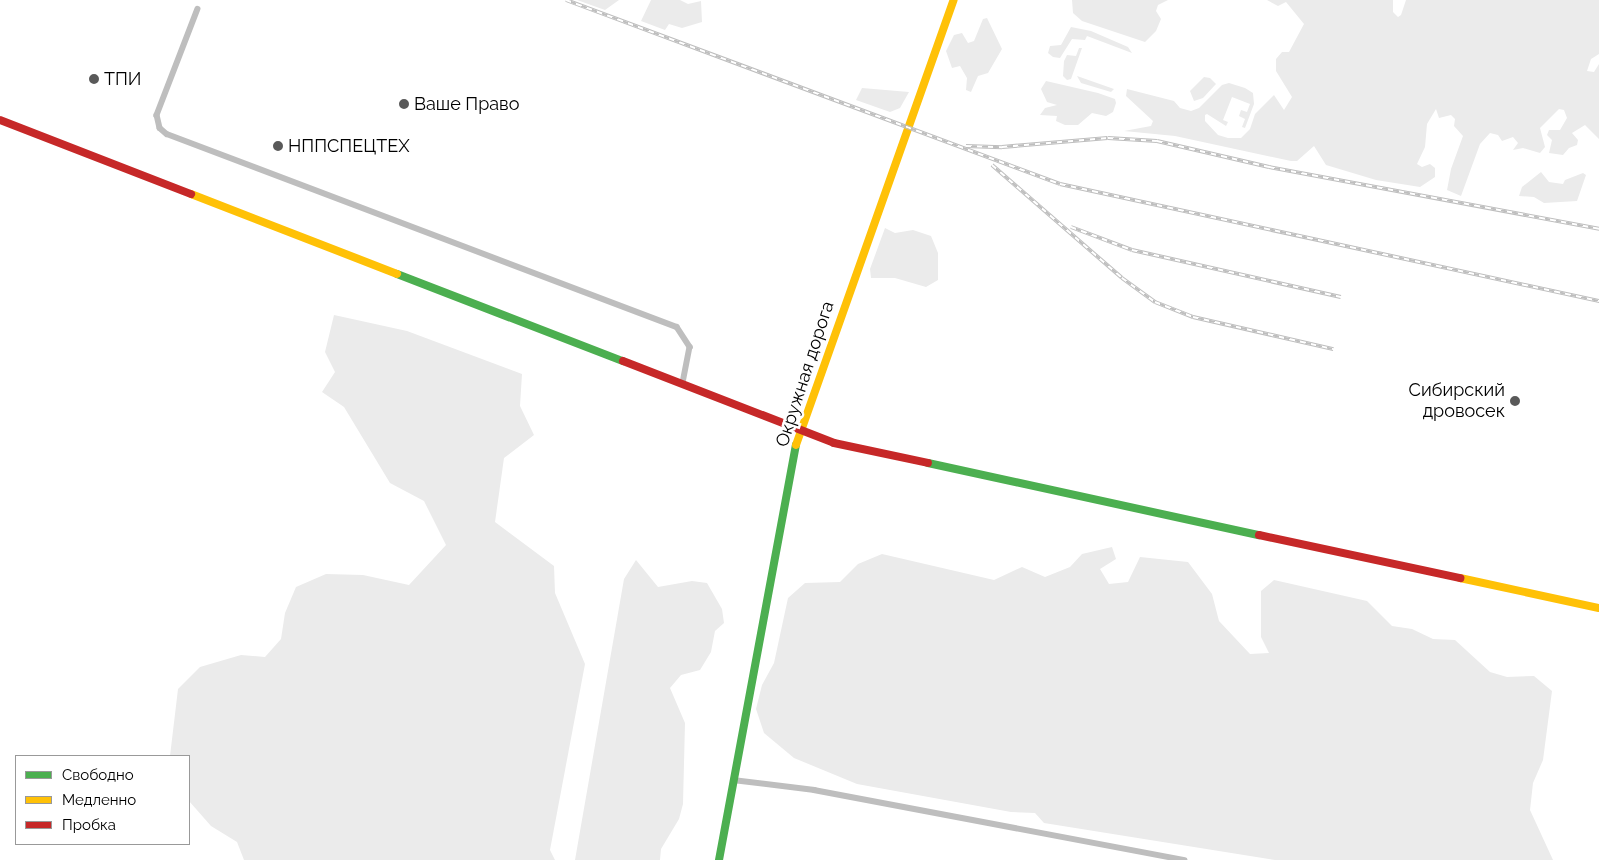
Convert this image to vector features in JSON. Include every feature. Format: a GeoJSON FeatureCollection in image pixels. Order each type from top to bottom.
{"type":"FeatureCollection","features":[{"type":"Feature","properties":{"kind":"street","name":"Окружная дорога"},"geometry":{"type":"LineString","coordinates":[[719,860],[800,430],[954,0]]}},
{"type":"Feature","properties":{"kind":"street"},"geometry":{"type":"LineString","coordinates":[[198,9],[157,114],[160,128],[167,134],[676,327],[690,347],[684,383]]}},
{"type":"Feature","properties":{"kind":"street"},"geometry":{"type":"LineString","coordinates":[[0,120],[684,383],[800,430],[864,451],[1599,608]]}},
{"type":"Feature","properties":{"kind":"street"},"geometry":{"type":"LineString","coordinates":[[733,780],[814,790],[1184,860]]}},
{"type":"Feature","properties":{"kind":"shaded area"},"geometry":{"type":"Polygon","coordinates":[[[577,0],[619,0],[605,10],[577,0]]]}},
{"type":"Feature","properties":{"kind":"shaded area"},"geometry":{"type":"Polygon","coordinates":[[[651,0],[680,0],[688,4],[701,1],[702,22],[682,28],[669,24],[665,30],[641,21],[651,0]]]}},
{"type":"Feature","properties":{"kind":"shaded area"},"geometry":{"type":"Polygon","coordinates":[[[1072,0],[1168,0],[1158,5],[1156,11],[1161,19],[1156,31],[1145,42],[1082,21],[1073,13],[1072,0]]]}},
{"type":"Feature","properties":{"kind":"shaded area"},"geometry":{"type":"Polygon","coordinates":[[[1267,0],[1393,0],[1393,12],[1398,17],[1401,15],[1406,0],[1599,0],[1599,54],[1591,59],[1587,71],[1594,72],[1599,64],[1599,139],[1585,125],[1572,133],[1578,140],[1577,145],[1569,148],[1563,155],[1549,153],[1552,140],[1547,135],[1549,130],[1560,130],[1567,118],[1564,110],[1559,109],[1540,128],[1545,147],[1540,153],[1523,148],[1513,150],[1518,143],[1513,137],[1502,141],[1498,135],[1490,133],[1480,144],[1461,196],[1447,190],[1451,169],[1463,136],[1454,126],[1455,119],[1451,115],[1439,118],[1436,109],[1427,124],[1425,147],[1417,164],[1422,167],[1430,164],[1435,168],[1435,177],[1420,187],[1376,180],[1326,165],[1314,146],[1297,161],[1291,161],[1175,136],[1124,131],[1151,126],[1153,121],[1126,96],[1127,89],[1174,101],[1180,108],[1191,111],[1199,108],[1222,85],[1229,83],[1245,88],[1253,93],[1254,104],[1245,128],[1242,127],[1245,119],[1239,116],[1241,110],[1247,112],[1250,104],[1232,97],[1223,120],[1228,122],[1226,126],[1207,114],[1205,115],[1205,121],[1218,135],[1228,138],[1241,138],[1250,129],[1255,114],[1274,95],[1284,110],[1292,97],[1276,71],[1276,59],[1282,52],[1289,52],[1304,24],[1286,2],[1278,6],[1267,0]]]}},
{"type":"Feature","properties":{"kind":"shaded area"},"geometry":{"type":"Polygon","coordinates":[[[987,18],[1002,49],[988,73],[978,76],[971,92],[966,90],[967,78],[960,66],[952,68],[946,51],[954,35],[962,33],[968,43],[974,41],[983,19],[987,18]]]}},
{"type":"Feature","properties":{"kind":"shaded area"},"geometry":{"type":"Polygon","coordinates":[[[1071,27],[1091,31],[1128,47],[1132,53],[1087,36],[1085,40],[1072,39],[1060,58],[1053,57],[1048,53],[1050,46],[1061,45],[1071,27]]]}},
{"type":"Feature","properties":{"kind":"shaded area"},"geometry":{"type":"Polygon","coordinates":[[[1079,48],[1082,48],[1071,79],[1067,80],[1063,76],[1064,61],[1067,55],[1076,56],[1079,48]]]}},
{"type":"Feature","properties":{"kind":"shaded area"},"geometry":{"type":"Polygon","coordinates":[[[1077,76],[1114,89],[1111,92],[1081,83],[1077,76]]]}},
{"type":"Feature","properties":{"kind":"shaded area"},"geometry":{"type":"Polygon","coordinates":[[[1204,77],[1210,78],[1216,84],[1203,98],[1194,101],[1190,91],[1204,77]]]}},
{"type":"Feature","properties":{"kind":"shaded area"},"geometry":{"type":"Polygon","coordinates":[[[1046,81],[1098,93],[1115,99],[1116,103],[1113,112],[1106,116],[1092,113],[1078,125],[1065,125],[1056,121],[1057,116],[1040,115],[1045,108],[1057,105],[1047,102],[1041,89],[1046,81]]]}},
{"type":"Feature","properties":{"kind":"shaded area"},"geometry":{"type":"Polygon","coordinates":[[[862,88],[909,92],[900,108],[890,112],[856,100],[862,88]]]}},
{"type":"Feature","properties":{"kind":"shaded area"},"geometry":{"type":"Polygon","coordinates":[[[1541,172],[1549,182],[1563,184],[1565,180],[1583,173],[1586,175],[1577,201],[1544,203],[1534,197],[1519,196],[1522,187],[1541,172]]]}},
{"type":"Feature","properties":{"kind":"shaded area"},"geometry":{"type":"Polygon","coordinates":[[[885,228],[895,233],[913,230],[931,236],[938,253],[938,280],[926,287],[895,278],[871,278],[870,269],[885,228]]]}},
{"type":"Feature","properties":{"kind":"shaded area"},"geometry":{"type":"Polygon","coordinates":[[[334,315],[407,331],[522,374],[520,406],[534,435],[504,458],[495,522],[554,566],[555,593],[585,664],[550,850],[555,860],[244,860],[237,842],[211,826],[190,802],[190,755],[170,755],[178,689],[200,667],[241,655],[265,657],[281,639],[285,613],[296,587],[326,574],[363,575],[409,585],[446,545],[424,501],[390,483],[344,407],[322,392],[335,372],[325,352],[334,315]]]}},
{"type":"Feature","properties":{"kind":"shaded area"},"geometry":{"type":"Polygon","coordinates":[[[1112,547],[1116,559],[1100,569],[1109,584],[1128,582],[1140,557],[1188,562],[1212,594],[1219,621],[1250,654],[1269,653],[1261,637],[1261,591],[1274,580],[1367,601],[1392,626],[1412,629],[1433,639],[1455,640],[1490,672],[1507,677],[1534,676],[1552,691],[1543,760],[1533,783],[1530,810],[1553,860],[1275,860],[1044,823],[1035,813],[1011,812],[857,784],[794,758],[764,733],[756,709],[762,685],[774,663],[788,598],[805,583],[840,582],[858,564],[882,554],[994,580],[1022,567],[1045,577],[1070,567],[1082,554],[1112,547]]]}},
{"type":"Feature","properties":{"kind":"shaded area"},"geometry":{"type":"Polygon","coordinates":[[[636,560],[658,587],[692,581],[707,583],[722,609],[724,623],[715,631],[711,652],[700,670],[681,675],[670,688],[685,723],[683,804],[679,819],[661,849],[660,860],[575,860],[624,579],[636,560]]]}},
{"type":"Feature","properties":{"kind":"railway"},"geometry":{"type":"LineString","coordinates":[[566,0],[1060,184],[1599,301]]}},
{"type":"Feature","properties":{"kind":"railway"},"geometry":{"type":"LineString","coordinates":[[966,146],[1002,147],[1108,138],[1157,141],[1269,167],[1599,229]]}},
{"type":"Feature","properties":{"kind":"railway"},"geometry":{"type":"LineString","coordinates":[[992,165],[1122,278],[1155,302],[1193,317],[1333,349]]}},
{"type":"Feature","properties":{"kind":"railway"},"geometry":{"type":"LineString","coordinates":[[1071,227],[1132,250],[1341,297]]}},
{"type":"Feature","properties":{"kind":"traffic: fast"},"geometry":{"type":"LineString","coordinates":[[397,274],[623,361]]}},
{"type":"Feature","properties":{"kind":"traffic: fast"},"geometry":{"type":"LineString","coordinates":[[719,860],[796,445]]}},
{"type":"Feature","properties":{"kind":"traffic: fast"},"geometry":{"type":"LineString","coordinates":[[928,463],[1259,535]]}},
{"type":"Feature","properties":{"kind":"traffic: slow"},"geometry":{"type":"LineString","coordinates":[[796,445],[954,0]]}},
{"type":"Feature","properties":{"kind":"traffic: slow"},"geometry":{"type":"LineString","coordinates":[[191,194],[397,274]]}},
{"type":"Feature","properties":{"kind":"traffic: slow"},"geometry":{"type":"LineString","coordinates":[[1460,578],[1599,608]]}},
{"type":"Feature","properties":{"kind":"traffic: jam"},"geometry":{"type":"LineString","coordinates":[[0,120],[191,194]]}},
{"type":"Feature","properties":{"kind":"traffic: jam"},"geometry":{"type":"LineString","coordinates":[[623,361],[834,443],[928,463]]}},
{"type":"Feature","properties":{"kind":"traffic: jam"},"geometry":{"type":"LineString","coordinates":[[1259,535],[1460,578]]}},
{"type":"Feature","properties":{"kind":"place","name":"ТПИ"},"geometry":{"type":"Point","coordinates":[94,79]}},
{"type":"Feature","properties":{"kind":"place","name":"Ваше Право"},"geometry":{"type":"Point","coordinates":[404,104]}},
{"type":"Feature","properties":{"kind":"place","name":"НППСПЕЦТЕХ"},"geometry":{"type":"Point","coordinates":[278,146]}},
{"type":"Feature","properties":{"kind":"place","name":"Сибирский дровосек"},"geometry":{"type":"Point","coordinates":[1515,401]}}]}
